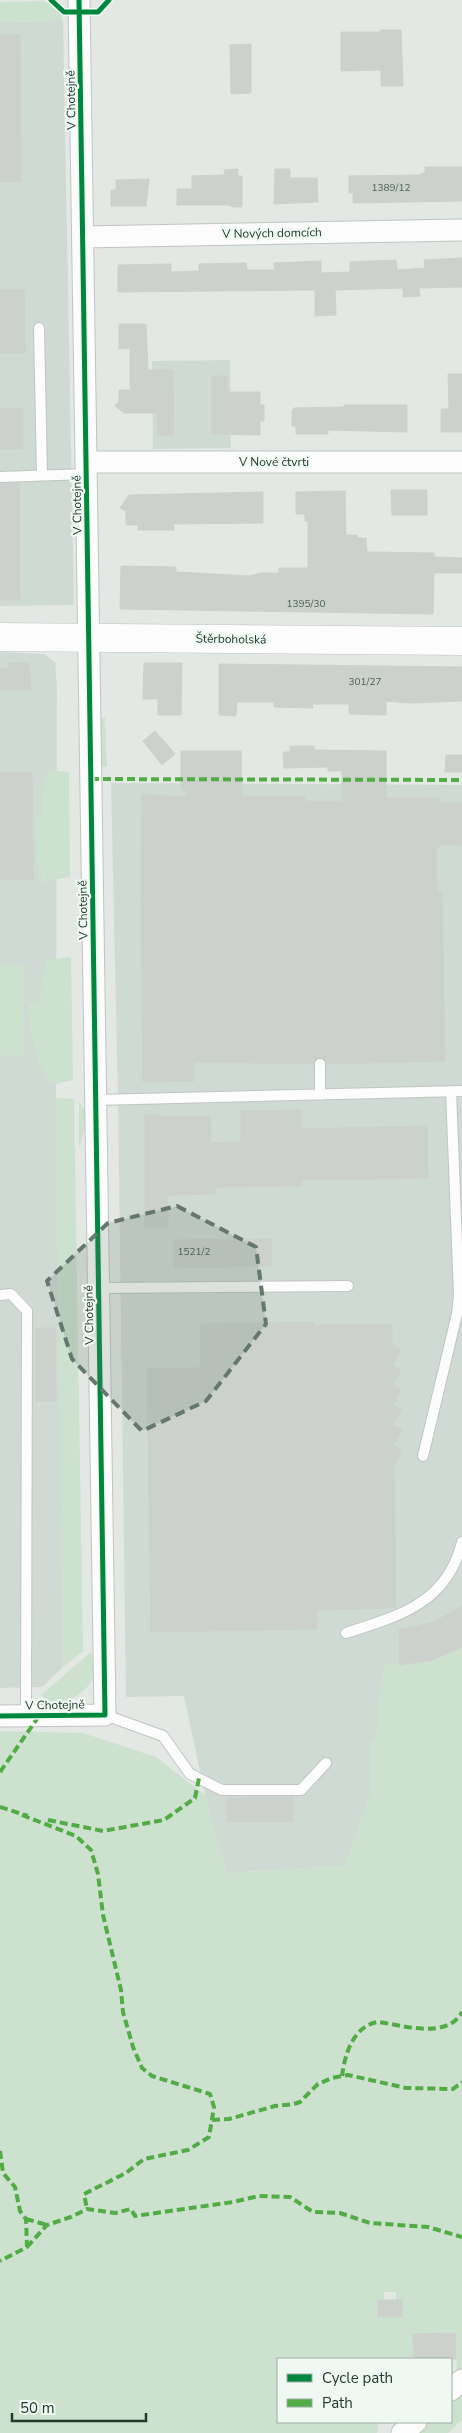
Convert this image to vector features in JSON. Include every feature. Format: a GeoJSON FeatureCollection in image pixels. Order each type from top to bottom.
{"type":"FeatureCollection","features":[{"type":"Feature","properties":{"kind":"street","name":"V Chotejně"},"geometry":{"type":"LineString","coordinates":[[0,1716],[105,1715],[79,0]]}},
{"type":"Feature","properties":{"kind":"street","name":"V Nových domcích"},"geometry":{"type":"LineString","coordinates":[[83,237],[462,230]]}},
{"type":"Feature","properties":{"kind":"street","name":"V Nové čtvrti"},"geometry":{"type":"LineString","coordinates":[[87,468],[462,462]]}},
{"type":"Feature","properties":{"kind":"street","name":"Štěrboholská"},"geometry":{"type":"LineString","coordinates":[[0,637],[462,641]]}},
{"type":"Feature","properties":{"kind":"street"},"geometry":{"type":"LineString","coordinates":[[452,2389],[462,2380]]}},
{"type":"Feature","properties":{"kind":"street"},"geometry":{"type":"LineString","coordinates":[[402,2433],[415,2423]]}},
{"type":"Feature","properties":{"kind":"lane"},"geometry":{"type":"LineString","coordinates":[[39,328],[42,476]]}},
{"type":"Feature","properties":{"kind":"lane"},"geometry":{"type":"LineString","coordinates":[[0,477],[42,476],[87,468]]}},
{"type":"Feature","properties":{"kind":"lane"},"geometry":{"type":"LineString","coordinates":[[320,1064],[320,1094]]}},
{"type":"Feature","properties":{"kind":"lane"},"geometry":{"type":"LineString","coordinates":[[96,1100],[457,1091],[459,1295],[457,1314],[423,1456]]}},
{"type":"Feature","properties":{"kind":"lane"},"geometry":{"type":"LineString","coordinates":[[99,1288],[348,1286]]}},
{"type":"Feature","properties":{"kind":"lane"},"geometry":{"type":"LineString","coordinates":[[0,1295],[10,1294],[27,1311],[26,1716]]}},
{"type":"Feature","properties":{"kind":"lane"},"geometry":{"type":"LineString","coordinates":[[346,1633],[403,1614],[434,1594],[458,1558],[462,1542]]}},
{"type":"Feature","properties":{"kind":"lane"},"geometry":{"type":"LineString","coordinates":[[105,1715],[163,1736],[190,1774],[222,1790],[301,1790],[326,1763]]}},
{"type":"Feature","properties":{"kind":"highlighted area"},"geometry":{"type":"Polygon","coordinates":[[[177,1206],[256,1247],[266,1324],[206,1401],[142,1431],[72,1359],[47,1281],[108,1223],[177,1206]]]}},
{"type":"Feature","properties":{"kind":"shaded area"},"geometry":{"type":"Polygon","coordinates":[[[63,21],[74,605],[0,606],[0,22],[63,21]]]}},
{"type":"Feature","properties":{"kind":"shaded area"},"geometry":{"type":"Polygon","coordinates":[[[230,360],[231,448],[153,449],[152,361],[230,360]]]}},
{"type":"Feature","properties":{"kind":"shaded area"},"geometry":{"type":"Polygon","coordinates":[[[0,652],[44,654],[55,662],[57,689],[56,1098],[63,1667],[42,1687],[0,1688],[0,652]]]}},
{"type":"Feature","properties":{"kind":"shaded area"},"geometry":{"type":"Polygon","coordinates":[[[111,783],[462,785],[462,1647],[432,1660],[385,1665],[380,1693],[377,1736],[370,1744],[370,1796],[345,1866],[226,1873],[205,1795],[184,1696],[126,1697],[118,1100],[111,783]]]}},
{"type":"Feature","properties":{"kind":"green space"},"geometry":{"type":"Polygon","coordinates":[[[42,1],[56,8],[63,21],[0,22],[0,2],[42,1]]]}},
{"type":"Feature","properties":{"kind":"green space"},"geometry":{"type":"Polygon","coordinates":[[[105,717],[107,767],[100,767],[99,721],[105,717]]]}},
{"type":"Feature","properties":{"kind":"green space"},"geometry":{"type":"Polygon","coordinates":[[[48,770],[69,772],[70,877],[41,882],[41,871],[37,867],[36,817],[43,816],[43,787],[48,770]]]}},
{"type":"Feature","properties":{"kind":"green space"},"geometry":{"type":"Polygon","coordinates":[[[71,957],[73,1080],[56,1084],[46,1075],[41,1067],[35,1050],[29,1005],[39,1000],[46,960],[71,957]]]}},
{"type":"Feature","properties":{"kind":"green space"},"geometry":{"type":"Polygon","coordinates":[[[0,965],[24,965],[23,1055],[0,1055],[0,965]]]}},
{"type":"Feature","properties":{"kind":"green space"},"geometry":{"type":"Polygon","coordinates":[[[56,1098],[74,1099],[83,1651],[63,1667],[56,1098]]]}},
{"type":"Feature","properties":{"kind":"green space"},"geometry":{"type":"Polygon","coordinates":[[[79,1102],[83,1107],[86,1118],[79,1148],[79,1102]]]}},
{"type":"Feature","properties":{"kind":"green space"},"geometry":{"type":"Polygon","coordinates":[[[462,1647],[462,2371],[452,2379],[452,2373],[457,2373],[455,2333],[414,2334],[414,2358],[277,2358],[277,2423],[378,2423],[377,2433],[0,2433],[0,1731],[83,1733],[156,1757],[205,1795],[227,1873],[345,1866],[370,1796],[370,1744],[377,1736],[380,1693],[385,1665],[432,1660],[462,1647]],[[384,2292],[384,2300],[378,2301],[378,2317],[402,2317],[402,2300],[396,2300],[396,2292],[384,2292]]]}},
{"type":"Feature","properties":{"kind":"green space"},"geometry":{"type":"Polygon","coordinates":[[[91,1652],[95,1672],[91,1682],[85,1689],[70,1700],[53,1703],[47,1700],[42,1694],[91,1652]]]}},
{"type":"Feature","properties":{"kind":"green space"},"geometry":{"type":"Polygon","coordinates":[[[462,2387],[462,2420],[448,2433],[410,2433],[422,2423],[452,2423],[452,2396],[462,2387]]]}},
{"type":"Feature","properties":{"kind":"building"},"geometry":{"type":"Polygon","coordinates":[[[380,30],[401,30],[403,86],[381,86],[381,70],[341,71],[341,32],[380,32],[380,30]]]}},
{"type":"Feature","properties":{"kind":"building"},"geometry":{"type":"Polygon","coordinates":[[[0,35],[20,35],[21,182],[0,182],[0,35]]]}},
{"type":"Feature","properties":{"kind":"building"},"geometry":{"type":"Polygon","coordinates":[[[251,44],[251,93],[231,94],[230,45],[251,44]]]}},
{"type":"Feature","properties":{"kind":"building"},"geometry":{"type":"Polygon","coordinates":[[[425,167],[462,167],[462,201],[353,203],[353,193],[349,193],[349,176],[421,175],[421,173],[425,173],[425,167]]]}},
{"type":"Feature","properties":{"kind":"building"},"geometry":{"type":"Polygon","coordinates":[[[238,169],[238,176],[242,176],[242,207],[229,205],[177,205],[177,189],[192,189],[192,176],[225,175],[224,170],[238,169]]]}},
{"type":"Feature","properties":{"kind":"building"},"geometry":{"type":"Polygon","coordinates":[[[275,169],[290,169],[290,178],[317,178],[318,202],[274,204],[275,169]]]}},
{"type":"Feature","properties":{"kind":"building"},"geometry":{"type":"Polygon","coordinates":[[[149,179],[146,206],[111,206],[111,190],[116,190],[116,180],[149,179]]]}},
{"type":"Feature","properties":{"kind":"building"},"geometry":{"type":"Polygon","coordinates":[[[462,258],[462,287],[419,288],[420,296],[403,297],[403,288],[335,290],[336,315],[315,316],[315,290],[118,292],[118,265],[171,264],[171,272],[199,271],[199,264],[246,263],[247,270],[274,270],[274,263],[321,261],[321,273],[350,272],[350,262],[396,260],[397,270],[425,268],[424,260],[462,258]]]}},
{"type":"Feature","properties":{"kind":"building"},"geometry":{"type":"Polygon","coordinates":[[[0,290],[24,290],[25,353],[0,353],[0,290]]]}},
{"type":"Feature","properties":{"kind":"building"},"geometry":{"type":"Polygon","coordinates":[[[119,324],[146,324],[148,370],[173,370],[174,435],[158,435],[157,413],[124,413],[115,406],[119,401],[119,390],[130,390],[130,348],[119,349],[119,324]]]}},
{"type":"Feature","properties":{"kind":"building"},"geometry":{"type":"Polygon","coordinates":[[[448,374],[462,374],[462,432],[441,432],[441,409],[449,409],[448,374]]]}},
{"type":"Feature","properties":{"kind":"building"},"geometry":{"type":"Polygon","coordinates":[[[212,376],[227,376],[228,392],[260,392],[260,405],[264,405],[264,421],[260,421],[260,435],[212,434],[212,376]]]}},
{"type":"Feature","properties":{"kind":"building"},"geometry":{"type":"Polygon","coordinates":[[[344,405],[407,405],[407,432],[328,430],[328,434],[296,434],[296,426],[292,426],[292,411],[294,408],[344,407],[344,405]]]}},
{"type":"Feature","properties":{"kind":"building"},"geometry":{"type":"Polygon","coordinates":[[[23,408],[23,449],[0,449],[0,409],[23,408]]]}},
{"type":"Feature","properties":{"kind":"building"},"geometry":{"type":"Polygon","coordinates":[[[19,483],[20,600],[0,600],[0,484],[19,483]]]}},
{"type":"Feature","properties":{"kind":"building"},"geometry":{"type":"Polygon","coordinates":[[[391,490],[427,490],[427,515],[392,515],[391,490]]]}},
{"type":"Feature","properties":{"kind":"building"},"geometry":{"type":"Polygon","coordinates":[[[345,491],[346,535],[357,535],[358,538],[366,538],[367,552],[434,553],[434,557],[462,558],[462,573],[434,573],[433,614],[120,609],[121,566],[176,567],[176,572],[250,576],[260,573],[279,573],[279,568],[308,568],[308,521],[305,521],[305,514],[296,514],[296,492],[345,491]]]}},
{"type":"Feature","properties":{"kind":"building"},"geometry":{"type":"Polygon","coordinates":[[[263,492],[263,523],[173,524],[174,530],[138,530],[138,525],[126,525],[126,511],[120,508],[129,495],[263,492]]]}},
{"type":"Feature","properties":{"kind":"building"},"geometry":{"type":"Polygon","coordinates":[[[9,663],[29,663],[31,690],[0,690],[0,669],[9,669],[9,663]]]}},
{"type":"Feature","properties":{"kind":"building"},"geometry":{"type":"Polygon","coordinates":[[[144,663],[182,663],[181,715],[158,715],[158,699],[143,699],[144,663]]]}},
{"type":"Feature","properties":{"kind":"building"},"geometry":{"type":"Polygon","coordinates":[[[219,664],[462,667],[462,701],[410,703],[386,701],[386,715],[349,714],[349,704],[312,704],[313,708],[274,707],[274,702],[237,702],[236,716],[219,715],[219,664]]]}},
{"type":"Feature","properties":{"kind":"building"},"geometry":{"type":"Polygon","coordinates":[[[155,731],[175,754],[162,765],[143,741],[155,731]]]}},
{"type":"Feature","properties":{"kind":"building"},"geometry":{"type":"Polygon","coordinates":[[[290,746],[314,746],[314,750],[386,751],[386,798],[440,798],[440,803],[462,803],[462,845],[440,844],[439,848],[436,848],[437,892],[442,892],[445,1061],[327,1064],[324,1058],[320,1057],[313,1064],[194,1062],[194,1081],[143,1082],[142,795],[189,797],[181,787],[181,751],[241,751],[242,796],[305,797],[305,801],[342,802],[342,771],[328,771],[328,767],[284,768],[283,752],[290,752],[290,746]]]}},
{"type":"Feature","properties":{"kind":"building"},"geometry":{"type":"Polygon","coordinates":[[[446,755],[462,755],[462,772],[445,772],[446,755]]]}},
{"type":"Feature","properties":{"kind":"building"},"geometry":{"type":"Polygon","coordinates":[[[0,773],[32,773],[33,880],[0,880],[0,773]]]}},
{"type":"Feature","properties":{"kind":"building"},"geometry":{"type":"Polygon","coordinates":[[[301,1110],[301,1129],[427,1126],[428,1178],[302,1180],[302,1186],[216,1187],[216,1194],[168,1195],[168,1228],[145,1228],[145,1115],[159,1115],[159,1117],[210,1116],[211,1143],[241,1142],[241,1111],[301,1110]]]}},
{"type":"Feature","properties":{"kind":"building"},"geometry":{"type":"Polygon","coordinates":[[[271,1239],[272,1266],[174,1268],[174,1240],[271,1239]]]}},
{"type":"Feature","properties":{"kind":"building"},"geometry":{"type":"Polygon","coordinates":[[[314,1322],[314,1325],[392,1324],[392,1345],[401,1350],[392,1365],[401,1370],[393,1385],[401,1390],[393,1405],[402,1410],[393,1425],[402,1430],[393,1445],[402,1450],[394,1465],[396,1608],[317,1610],[317,1629],[151,1632],[147,1369],[201,1368],[201,1324],[314,1322]]]}},
{"type":"Feature","properties":{"kind":"building"},"geometry":{"type":"Polygon","coordinates":[[[36,1328],[55,1328],[56,1401],[36,1401],[36,1328]]]}},
{"type":"Feature","properties":{"kind":"building"},"geometry":{"type":"Polygon","coordinates":[[[462,1606],[462,1647],[432,1660],[400,1665],[399,1630],[434,1622],[462,1606]]]}},
{"type":"Feature","properties":{"kind":"building"},"geometry":{"type":"Polygon","coordinates":[[[293,1797],[293,1822],[227,1822],[227,1798],[293,1797]]]}},
{"type":"Feature","properties":{"kind":"building"},"geometry":{"type":"Polygon","coordinates":[[[378,2300],[402,2300],[402,2317],[378,2317],[378,2300]]]}},
{"type":"Feature","properties":{"kind":"building"},"geometry":{"type":"Polygon","coordinates":[[[455,2333],[456,2359],[414,2358],[413,2334],[455,2333]]]}},
{"type":"Feature","properties":{"kind":"marked path"},"geometry":{"type":"LineString","coordinates":[[91,779],[462,780]]}},
{"type":"Feature","properties":{"kind":"marked path"},"geometry":{"type":"LineString","coordinates":[[0,1772],[39,1716]]}},
{"type":"Feature","properties":{"kind":"marked path"},"geometry":{"type":"LineString","coordinates":[[48,1820],[103,1831],[164,1820],[195,1798],[199,1778]]}},
{"type":"Feature","properties":{"kind":"marked path"},"geometry":{"type":"LineString","coordinates":[[0,1807],[28,1816]]}},
{"type":"Feature","properties":{"kind":"marked path"},"geometry":{"type":"LineString","coordinates":[[22,1815],[76,1836],[91,1850],[98,1874],[103,1915],[121,1990],[123,2012],[133,2047],[142,2068],[152,2076],[210,2094],[214,2107],[209,2137],[188,2150],[144,2159],[126,2173],[84,2194],[87,2209]]}},
{"type":"Feature","properties":{"kind":"marked path"},"geometry":{"type":"LineString","coordinates":[[342,2076],[345,2059],[352,2042],[356,2035],[369,2025],[378,2022],[411,2028],[435,2028],[446,2026],[455,2021],[462,2012]]}},
{"type":"Feature","properties":{"kind":"marked path"},"geometry":{"type":"LineString","coordinates":[[212,2120],[229,2119],[275,2106],[294,2104],[300,2102],[318,2084],[332,2078],[348,2075],[406,2088],[453,2089],[462,2082]]}},
{"type":"Feature","properties":{"kind":"marked path"},"geometry":{"type":"LineString","coordinates":[[0,2151],[3,2173],[15,2187],[20,2211],[26,2219],[27,2247],[0,2261]]}},
{"type":"Feature","properties":{"kind":"marked path"},"geometry":{"type":"LineString","coordinates":[[27,2247],[47,2225],[87,2209],[115,2213],[131,2209],[135,2216],[233,2202],[259,2196],[290,2197],[313,2212],[340,2213],[370,2223],[428,2227],[462,2237]]}},
{"type":"Feature","properties":{"kind":"marked path"},"geometry":{"type":"LineString","coordinates":[[26,2219],[47,2225]]}},
{"type":"Feature","properties":{"kind":"cycle path"},"geometry":{"type":"LineString","coordinates":[[51,0],[64,12],[98,12],[109,0]]}},
{"type":"Feature","properties":{"kind":"cycle path"},"geometry":{"type":"LineString","coordinates":[[0,1716],[105,1715],[79,0]]}}]}
